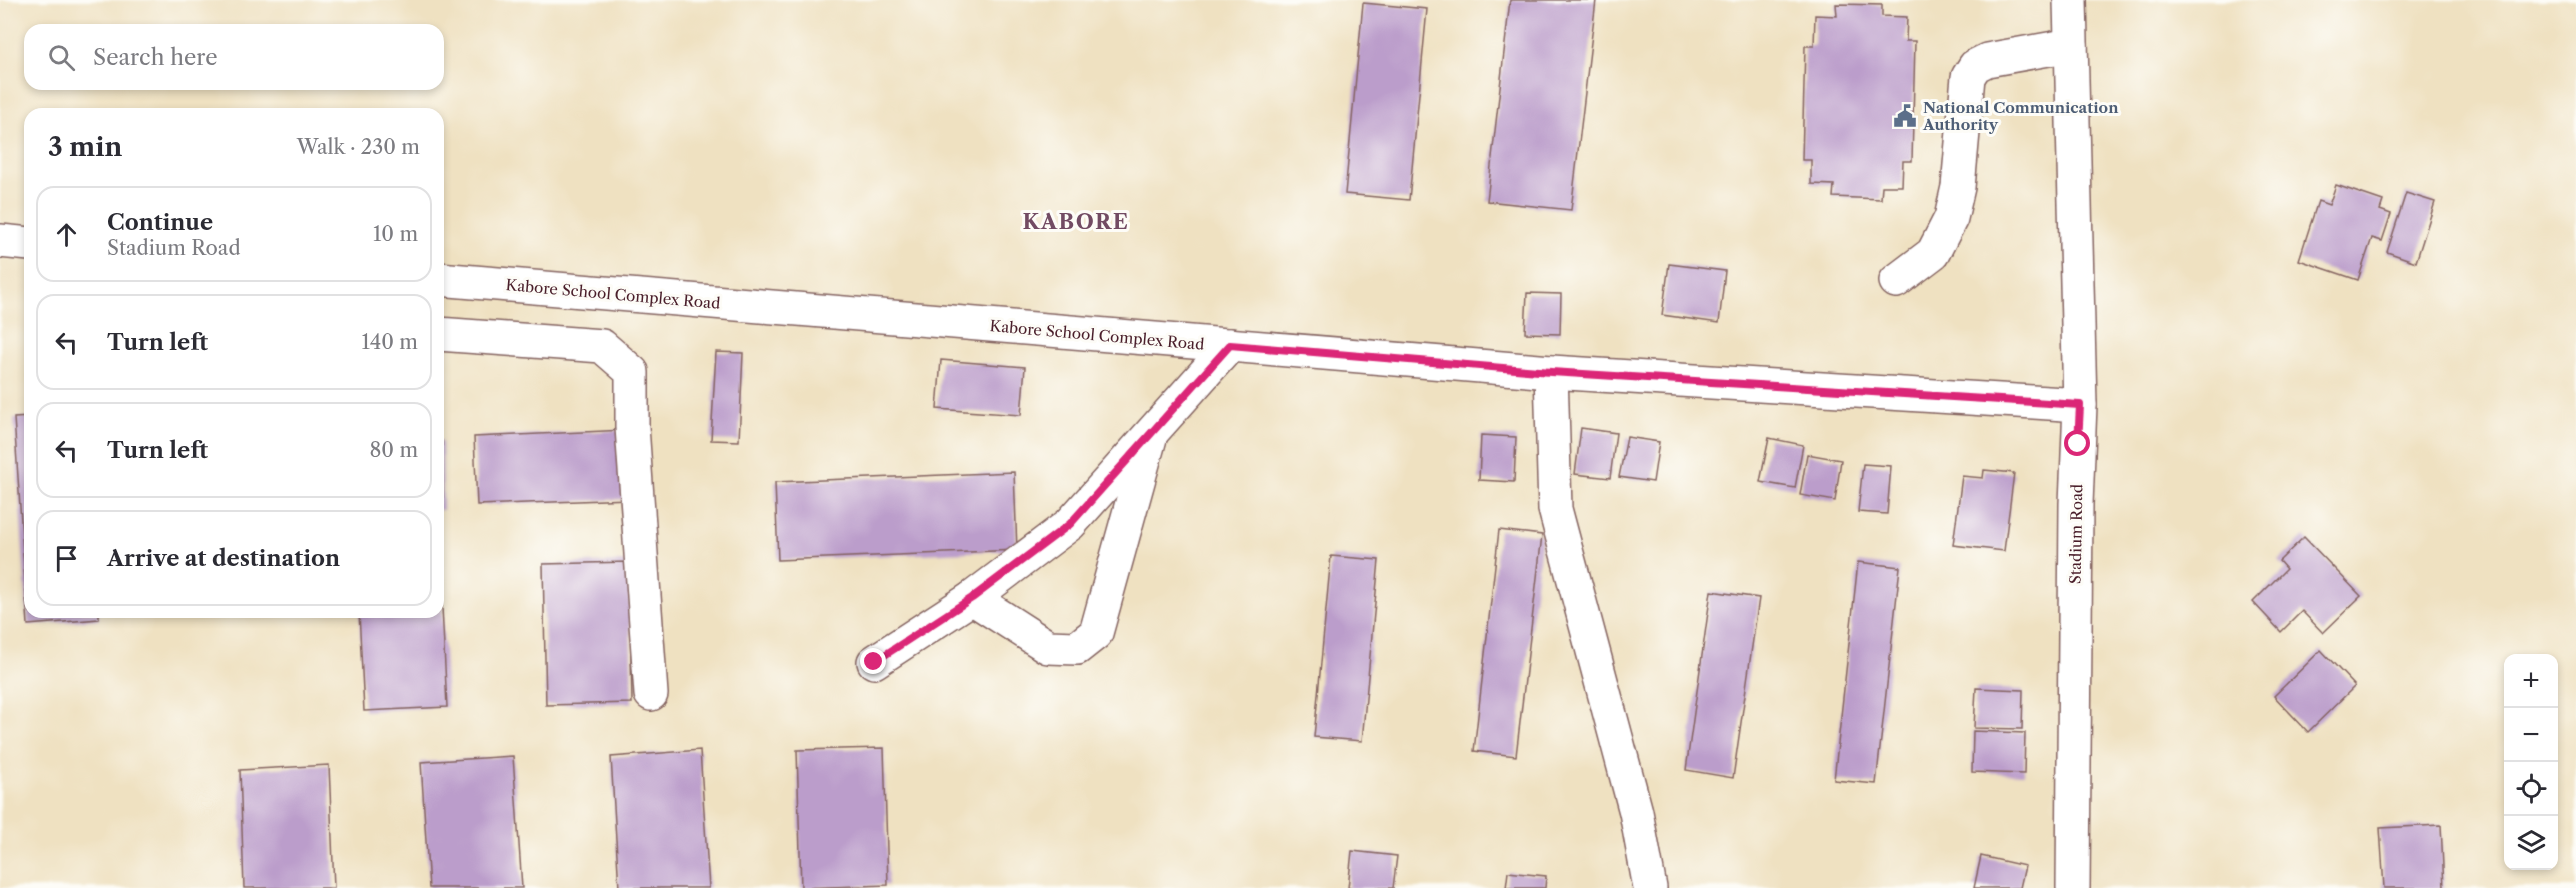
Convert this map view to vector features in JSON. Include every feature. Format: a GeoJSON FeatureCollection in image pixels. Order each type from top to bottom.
{"type":"FeatureCollection","features":[{"type":"Feature","properties":{"kind":"street","name":"Stadium Road"},"geometry":{"type":"LineString","coordinates":[[2070,0],[2080,405],[2076,504],[2073,888]]}},
{"type":"Feature","properties":{"kind":"street"},"geometry":{"type":"LineString","coordinates":[[1896,281],[1933,253],[1951,218],[1958,187],[1968,77],[1976,66],[1987,60],[2071,45]]}},
{"type":"Feature","properties":{"kind":"street"},"geometry":{"type":"LineString","coordinates":[[0,241],[24,243]]}},
{"type":"Feature","properties":{"kind":"street","name":"Kabore School Complex Road"},"geometry":{"type":"LineString","coordinates":[[444,280],[1551,372],[2080,405]]}},
{"type":"Feature","properties":{"kind":"street"},"geometry":{"type":"LineString","coordinates":[[444,334],[602,346],[632,372],[632,427],[651,694]]}},
{"type":"Feature","properties":{"kind":"street"},"geometry":{"type":"LineString","coordinates":[[874,662],[972,598],[1070,524],[1230,345]]}},
{"type":"Feature","properties":{"kind":"street"},"geometry":{"type":"LineString","coordinates":[[1551,372],[1556,509],[1636,812],[1650,888]]}},
{"type":"Feature","properties":{"kind":"street"},"geometry":{"type":"LineString","coordinates":[[972,598],[1048,647],[1077,648],[1096,633],[1152,431]]}},
{"type":"Feature","properties":{"kind":"building"},"geometry":{"type":"Polygon","coordinates":[[[1510,0],[1596,0],[1571,210],[1487,201],[1510,0]]]}},
{"type":"Feature","properties":{"kind":"building"},"geometry":{"type":"Polygon","coordinates":[[[1363,3],[1427,9],[1409,200],[1345,194],[1363,3]]]}},
{"type":"Feature","properties":{"kind":"building"},"geometry":{"type":"Polygon","coordinates":[[[1836,4],[1882,5],[1882,16],[1907,17],[1906,41],[1915,41],[1912,161],[1903,161],[1902,186],[1882,186],[1881,199],[1833,197],[1834,185],[1811,184],[1811,160],[1802,160],[1805,46],[1814,46],[1815,15],[1837,16],[1836,4]]]}},
{"type":"Feature","properties":{"kind":"building"},"geometry":{"type":"Polygon","coordinates":[[[2336,185],[2383,201],[2380,210],[2391,214],[2382,241],[2372,238],[2358,280],[2299,260],[2318,201],[2329,205],[2336,185]]]}},
{"type":"Feature","properties":{"kind":"building"},"geometry":{"type":"Polygon","coordinates":[[[2406,193],[2435,202],[2416,262],[2387,252],[2406,193]]]}},
{"type":"Feature","properties":{"kind":"building"},"geometry":{"type":"Polygon","coordinates":[[[1669,264],[1725,271],[1719,323],[1662,315],[1669,264]]]}},
{"type":"Feature","properties":{"kind":"building"},"geometry":{"type":"Polygon","coordinates":[[[1527,293],[1561,294],[1560,334],[1525,333],[1527,293]]]}},
{"type":"Feature","properties":{"kind":"building"},"geometry":{"type":"Polygon","coordinates":[[[716,352],[743,353],[739,441],[711,440],[716,352]]]}},
{"type":"Feature","properties":{"kind":"building"},"geometry":{"type":"Polygon","coordinates":[[[941,360],[1025,367],[1021,415],[937,409],[941,360]]]}},
{"type":"Feature","properties":{"kind":"building"},"geometry":{"type":"Polygon","coordinates":[[[24,417],[24,566],[14,418],[24,417]]]}},
{"type":"Feature","properties":{"kind":"building"},"geometry":{"type":"Polygon","coordinates":[[[1581,428],[1616,433],[1610,478],[1575,474],[1581,428]]]}},
{"type":"Feature","properties":{"kind":"building"},"geometry":{"type":"Polygon","coordinates":[[[626,430],[629,499],[477,505],[474,437],[626,430]]]}},
{"type":"Feature","properties":{"kind":"building"},"geometry":{"type":"Polygon","coordinates":[[[1481,435],[1516,437],[1514,482],[1479,480],[1481,435]]]}},
{"type":"Feature","properties":{"kind":"building"},"geometry":{"type":"Polygon","coordinates":[[[1627,437],[1659,442],[1653,482],[1619,477],[1627,437]]]}},
{"type":"Feature","properties":{"kind":"building"},"geometry":{"type":"Polygon","coordinates":[[[1769,438],[1803,445],[1795,488],[1760,482],[1769,438]]]}},
{"type":"Feature","properties":{"kind":"building"},"geometry":{"type":"Polygon","coordinates":[[[1807,454],[1841,460],[1835,501],[1800,495],[1807,454]]]}},
{"type":"Feature","properties":{"kind":"building"},"geometry":{"type":"Polygon","coordinates":[[[1863,464],[1891,466],[1887,514],[1858,512],[1863,464]]]}},
{"type":"Feature","properties":{"kind":"building"},"geometry":{"type":"Polygon","coordinates":[[[1984,470],[2014,473],[2004,551],[1953,545],[1962,476],[1983,478],[1984,470]]]}},
{"type":"Feature","properties":{"kind":"building"},"geometry":{"type":"Polygon","coordinates":[[[1014,472],[1017,550],[778,560],[775,482],[1014,472]]]}},
{"type":"Feature","properties":{"kind":"building"},"geometry":{"type":"Polygon","coordinates":[[[1499,530],[1542,535],[1516,756],[1474,751],[1499,530]]]}},
{"type":"Feature","properties":{"kind":"building"},"geometry":{"type":"Polygon","coordinates":[[[2304,537],[2361,596],[2323,633],[2302,611],[2281,632],[2253,602],[2286,569],[2279,561],[2304,537]]]}},
{"type":"Feature","properties":{"kind":"building"},"geometry":{"type":"Polygon","coordinates":[[[1331,556],[1379,560],[1362,741],[1314,737],[1331,556]]]}},
{"type":"Feature","properties":{"kind":"building"},"geometry":{"type":"Polygon","coordinates":[[[629,562],[632,703],[546,705],[543,564],[629,562]]]}},
{"type":"Feature","properties":{"kind":"building"},"geometry":{"type":"Polygon","coordinates":[[[1858,562],[1900,567],[1876,784],[1834,780],[1858,562]]]}},
{"type":"Feature","properties":{"kind":"building"},"geometry":{"type":"Polygon","coordinates":[[[1711,591],[1759,598],[1733,778],[1686,770],[1711,591]]]}},
{"type":"Feature","properties":{"kind":"building"},"geometry":{"type":"Polygon","coordinates":[[[28,618],[99,618],[99,619],[28,625],[28,618]]]}},
{"type":"Feature","properties":{"kind":"building"},"geometry":{"type":"Polygon","coordinates":[[[359,618],[443,618],[447,707],[364,711],[359,618]]]}},
{"type":"Feature","properties":{"kind":"building"},"geometry":{"type":"Polygon","coordinates":[[[2321,650],[2355,686],[2308,732],[2274,696],[2321,650]]]}},
{"type":"Feature","properties":{"kind":"building"},"geometry":{"type":"Polygon","coordinates":[[[1976,688],[2023,690],[2022,729],[1974,728],[1976,688]]]}},
{"type":"Feature","properties":{"kind":"building"},"geometry":{"type":"Polygon","coordinates":[[[1973,731],[2025,733],[2024,774],[1972,772],[1973,731]]]}},
{"type":"Feature","properties":{"kind":"building"},"geometry":{"type":"Polygon","coordinates":[[[884,748],[888,885],[801,888],[797,750],[884,748]]]}},
{"type":"Feature","properties":{"kind":"building"},"geometry":{"type":"Polygon","coordinates":[[[700,750],[709,888],[619,888],[611,757],[700,750]]]}},
{"type":"Feature","properties":{"kind":"building"},"geometry":{"type":"Polygon","coordinates":[[[513,756],[522,888],[429,888],[421,762],[513,756]]]}},
{"type":"Feature","properties":{"kind":"building"},"geometry":{"type":"Polygon","coordinates":[[[329,765],[334,888],[244,888],[240,770],[329,765]]]}},
{"type":"Feature","properties":{"kind":"building"},"geometry":{"type":"Polygon","coordinates":[[[2441,825],[2444,888],[2384,888],[2380,828],[2441,825]]]}},
{"type":"Feature","properties":{"kind":"building"},"geometry":{"type":"Polygon","coordinates":[[[1352,851],[1397,856],[1393,888],[1348,888],[1352,851]]]}},
{"type":"Feature","properties":{"kind":"building"},"geometry":{"type":"Polygon","coordinates":[[[1981,856],[2025,866],[2020,888],[1974,888],[1981,856]]]}},
{"type":"Feature","properties":{"kind":"building"},"geometry":{"type":"Polygon","coordinates":[[[1508,872],[1546,876],[1545,888],[1506,888],[1508,872]]]}},
{"type":"Feature","properties":{"kind":"place","name":"National Communication Authority"},"geometry":{"type":"Point","coordinates":[1905,116]}},
{"type":"Feature","properties":{"kind":"district","name":"KABORE"},"geometry":{"type":"Point","coordinates":[1076,221]}},
{"type":"Feature","properties":{"kind":"route"},"geometry":{"type":"LineString","coordinates":[[874,662],[972,598],[1070,524],[1230,345],[1551,372],[2080,405],[2078,444]]}}]}
